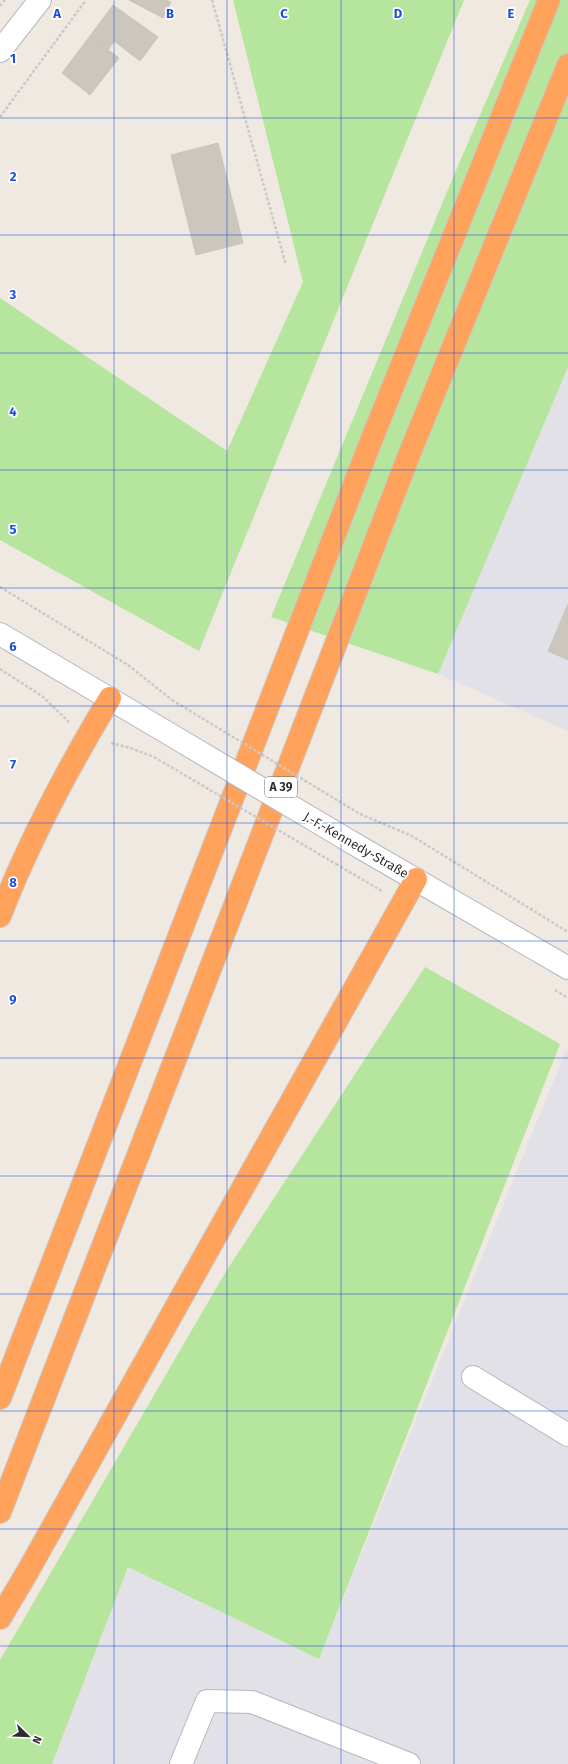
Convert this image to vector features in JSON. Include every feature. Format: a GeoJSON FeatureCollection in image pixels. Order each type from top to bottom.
{"type":"FeatureCollection","features":[{"type":"Feature","properties":{"kind":"highway"},"geometry":{"type":"LineString","coordinates":[[0,1398],[371,441],[549,0]]}},
{"type":"Feature","properties":{"kind":"highway","name":"A 39"},"geometry":{"type":"LineString","coordinates":[[0,1512],[409,455],[568,65]]}},
{"type":"Feature","properties":{"kind":"highway"},"geometry":{"type":"LineString","coordinates":[[0,916],[15,877],[39,826],[88,734],[110,698]]}},
{"type":"Feature","properties":{"kind":"highway"},"geometry":{"type":"LineString","coordinates":[[0,1618],[28,1571],[416,879]]}},
{"type":"Feature","properties":{"kind":"street"},"geometry":{"type":"LineString","coordinates":[[0,51],[40,0]]}},
{"type":"Feature","properties":{"kind":"street","name":"J.-F.-Kennedy-Straße"},"geometry":{"type":"LineString","coordinates":[[0,634],[351,842],[568,968]]}},
{"type":"Feature","properties":{"kind":"street"},"geometry":{"type":"LineString","coordinates":[[473,1377],[568,1435]]}},
{"type":"Feature","properties":{"kind":"street"},"geometry":{"type":"LineString","coordinates":[[181,1764],[207,1701],[252,1702],[409,1764]]}},
{"type":"Feature","properties":{"kind":"path"},"geometry":{"type":"LineString","coordinates":[[0,6],[5,0]]}},
{"type":"Feature","properties":{"kind":"path"},"geometry":{"type":"LineString","coordinates":[[0,117],[86,0]]}},
{"type":"Feature","properties":{"kind":"path"},"geometry":{"type":"LineString","coordinates":[[212,0],[286,265]]}},
{"type":"Feature","properties":{"kind":"path"},"geometry":{"type":"LineString","coordinates":[[0,587],[128,665],[172,700],[360,814],[412,836],[568,932]]}},
{"type":"Feature","properties":{"kind":"path"},"geometry":{"type":"LineString","coordinates":[[154,757],[336,864]]}},
{"type":"Feature","properties":{"kind":"shaded area"},"geometry":{"type":"Polygon","coordinates":[[[568,364],[568,731],[438,674],[568,364]]]}},
{"type":"Feature","properties":{"kind":"shaded area"},"geometry":{"type":"Polygon","coordinates":[[[566,1050],[568,1051],[568,1764],[52,1764],[128,1567],[319,1659],[566,1050]]]}},
{"type":"Feature","properties":{"kind":"green space"},"geometry":{"type":"Polygon","coordinates":[[[233,0],[464,0],[199,651],[0,540],[0,298],[227,451],[303,282],[233,0]]]}},
{"type":"Feature","properties":{"kind":"green space"},"geometry":{"type":"Polygon","coordinates":[[[530,0],[568,0],[568,367],[438,674],[271,617],[454,175],[530,0]]]}},
{"type":"Feature","properties":{"kind":"green space"},"geometry":{"type":"Polygon","coordinates":[[[425,967],[560,1044],[319,1659],[128,1567],[52,1764],[0,1764],[0,1660],[225,1273],[425,967]]]}},
{"type":"Feature","properties":{"kind":"building"},"geometry":{"type":"Polygon","coordinates":[[[129,0],[166,0],[171,2],[163,18],[129,0]]]}},
{"type":"Feature","properties":{"kind":"building"},"geometry":{"type":"Polygon","coordinates":[[[113,5],[158,37],[140,61],[114,41],[108,50],[90,36],[113,5]]]}},
{"type":"Feature","properties":{"kind":"building"},"geometry":{"type":"Polygon","coordinates":[[[90,36],[119,58],[90,95],[62,73],[90,36]]]}},
{"type":"Feature","properties":{"kind":"building"},"geometry":{"type":"Polygon","coordinates":[[[218,143],[243,243],[196,255],[171,155],[218,143]]]}},
{"type":"Feature","properties":{"kind":"building"},"geometry":{"type":"Polygon","coordinates":[[[568,604],[568,660],[548,651],[568,604]]]}}]}
